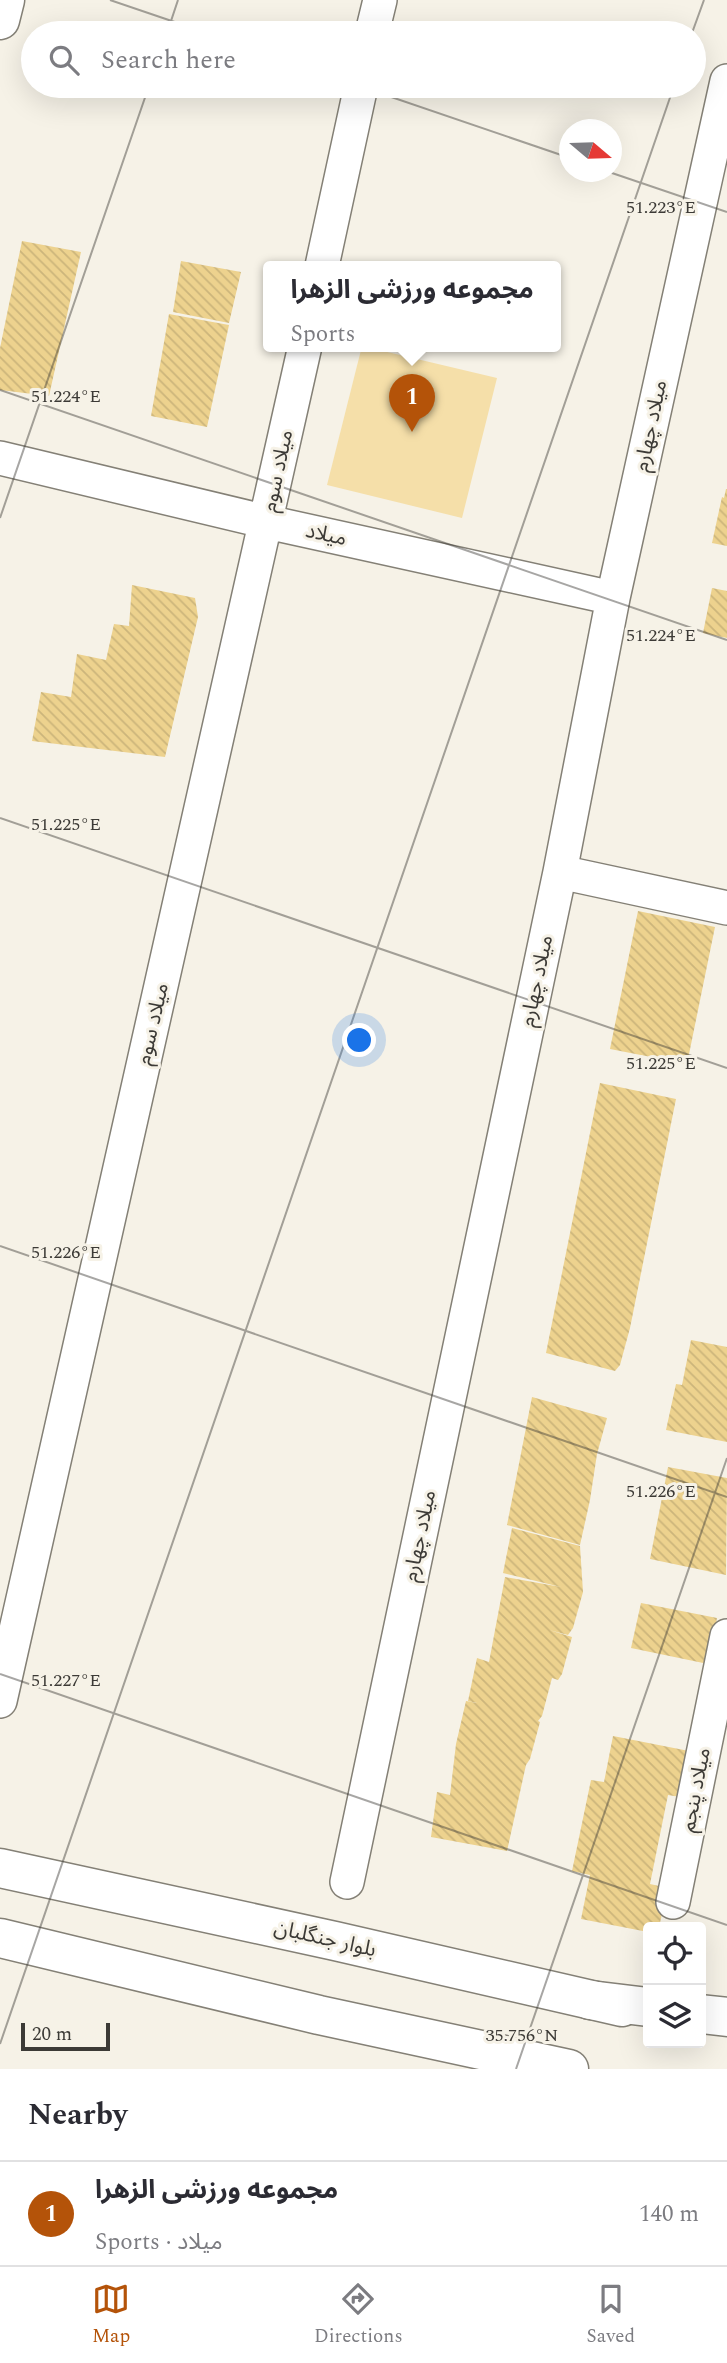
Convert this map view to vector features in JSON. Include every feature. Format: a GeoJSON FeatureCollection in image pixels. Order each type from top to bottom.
{"type":"FeatureCollection","features":[{"type":"Feature","properties":{"kind":"main road"},"geometry":{"type":"LineString","coordinates":[[0,20],[5,0]]}},
{"type":"Feature","properties":{"kind":"main road","name":"بلوار جنگلبان"},"geometry":{"type":"LineString","coordinates":[[0,1868],[643,2012]]}},
{"type":"Feature","properties":{"kind":"main road"},"geometry":{"type":"LineString","coordinates":[[0,1938],[319,2015],[569,2069]]}},
{"type":"Feature","properties":{"kind":"main road"},"geometry":{"type":"LineString","coordinates":[[590,2000],[643,2006]]}},
{"type":"Feature","properties":{"kind":"main road"},"geometry":{"type":"LineString","coordinates":[[706,2015],[727,2017]]}},
{"type":"Feature","properties":{"kind":"main road"},"geometry":{"type":"LineString","coordinates":[[706,2026],[727,2030]]}},
{"type":"Feature","properties":{"kind":"street"},"geometry":{"type":"LineString","coordinates":[[375,21],[380,0]]}},
{"type":"Feature","properties":{"kind":"street","name":"میلاد چهارم"},"geometry":{"type":"LineString","coordinates":[[347,1882],[561,872],[613,598],[727,81]]}},
{"type":"Feature","properties":{"kind":"street"},"geometry":{"type":"LineString","coordinates":[[323,261],[358,98]]}},
{"type":"Feature","properties":{"kind":"street","name":"میلاد سوم"},"geometry":{"type":"LineString","coordinates":[[0,1701],[304,352]]}},
{"type":"Feature","properties":{"kind":"street","name":"میلاد"},"geometry":{"type":"LineString","coordinates":[[0,458],[267,522],[613,598]]}},
{"type":"Feature","properties":{"kind":"street"},"geometry":{"type":"LineString","coordinates":[[561,872],[727,908]]}},
{"type":"Feature","properties":{"kind":"street","name":"میلاد پنجم"},"geometry":{"type":"LineString","coordinates":[[673,1902],[727,1636]]}},
{"type":"Feature","properties":{"kind":"shaded area"},"geometry":{"type":"Polygon","coordinates":[[[360,352],[387,352],[497,378],[462,518],[327,485],[360,352]]]}},
{"type":"Feature","properties":{"kind":"building"},"geometry":{"type":"Polygon","coordinates":[[[22,241],[81,252],[49,396],[0,390],[0,348],[22,241]]]}},
{"type":"Feature","properties":{"kind":"building"},"geometry":{"type":"Polygon","coordinates":[[[181,261],[241,272],[229,323],[173,312],[181,261]]]}},
{"type":"Feature","properties":{"kind":"building"},"geometry":{"type":"Polygon","coordinates":[[[169,314],[229,325],[207,427],[151,416],[169,314]]]}},
{"type":"Feature","properties":{"kind":"building"},"geometry":{"type":"Polygon","coordinates":[[[727,489],[727,546],[712,543],[727,489]]]}},
{"type":"Feature","properties":{"kind":"building"},"geometry":{"type":"Polygon","coordinates":[[[132,585],[195,598],[198,617],[165,757],[32,741],[41,692],[71,697],[77,654],[106,660],[114,624],[129,626],[132,585]]]}},
{"type":"Feature","properties":{"kind":"building"},"geometry":{"type":"Polygon","coordinates":[[[712,588],[727,591],[727,638],[703,633],[712,588]]]}},
{"type":"Feature","properties":{"kind":"building"},"geometry":{"type":"Polygon","coordinates":[[[638,911],[715,927],[687,1064],[610,1049],[638,911]]]}},
{"type":"Feature","properties":{"kind":"building"},"geometry":{"type":"Polygon","coordinates":[[[600,1083],[676,1099],[630,1328],[620,1365],[615,1371],[546,1353],[600,1083]]]}},
{"type":"Feature","properties":{"kind":"building"},"geometry":{"type":"Polygon","coordinates":[[[691,1340],[727,1347],[727,1442],[666,1430],[676,1384],[682,1385],[691,1340]]]}},
{"type":"Feature","properties":{"kind":"building"},"geometry":{"type":"Polygon","coordinates":[[[532,1397],[607,1418],[597,1454],[580,1545],[507,1525],[532,1397]]]}},
{"type":"Feature","properties":{"kind":"building"},"geometry":{"type":"Polygon","coordinates":[[[668,1467],[727,1478],[726,1575],[650,1559],[668,1467]]]}},
{"type":"Feature","properties":{"kind":"building"},"geometry":{"type":"Polygon","coordinates":[[[512,1528],[580,1546],[583,1592],[573,1628],[568,1635],[549,1630],[572,1637],[562,1674],[558,1680],[552,1678],[542,1716],[538,1721],[540,1722],[526,1765],[507,1851],[431,1837],[437,1792],[450,1795],[456,1744],[466,1701],[477,1703],[468,1701],[477,1658],[489,1662],[505,1577],[561,1587],[503,1573],[512,1528]]]}},
{"type":"Feature","properties":{"kind":"building"},"geometry":{"type":"Polygon","coordinates":[[[641,1603],[717,1618],[708,1664],[631,1648],[641,1603]]]}},
{"type":"Feature","properties":{"kind":"building"},"geometry":{"type":"Polygon","coordinates":[[[613,1736],[689,1751],[680,1797],[668,1795],[650,1884],[668,1888],[660,1922],[643,1922],[643,1931],[581,1919],[590,1875],[572,1871],[591,1780],[604,1782],[613,1736]]]}},
{"type":"Feature","properties":{"kind":"place","name":"مجموعه ورزشی الزهرا"},"geometry":{"type":"Point","coordinates":[412,432]}}]}
